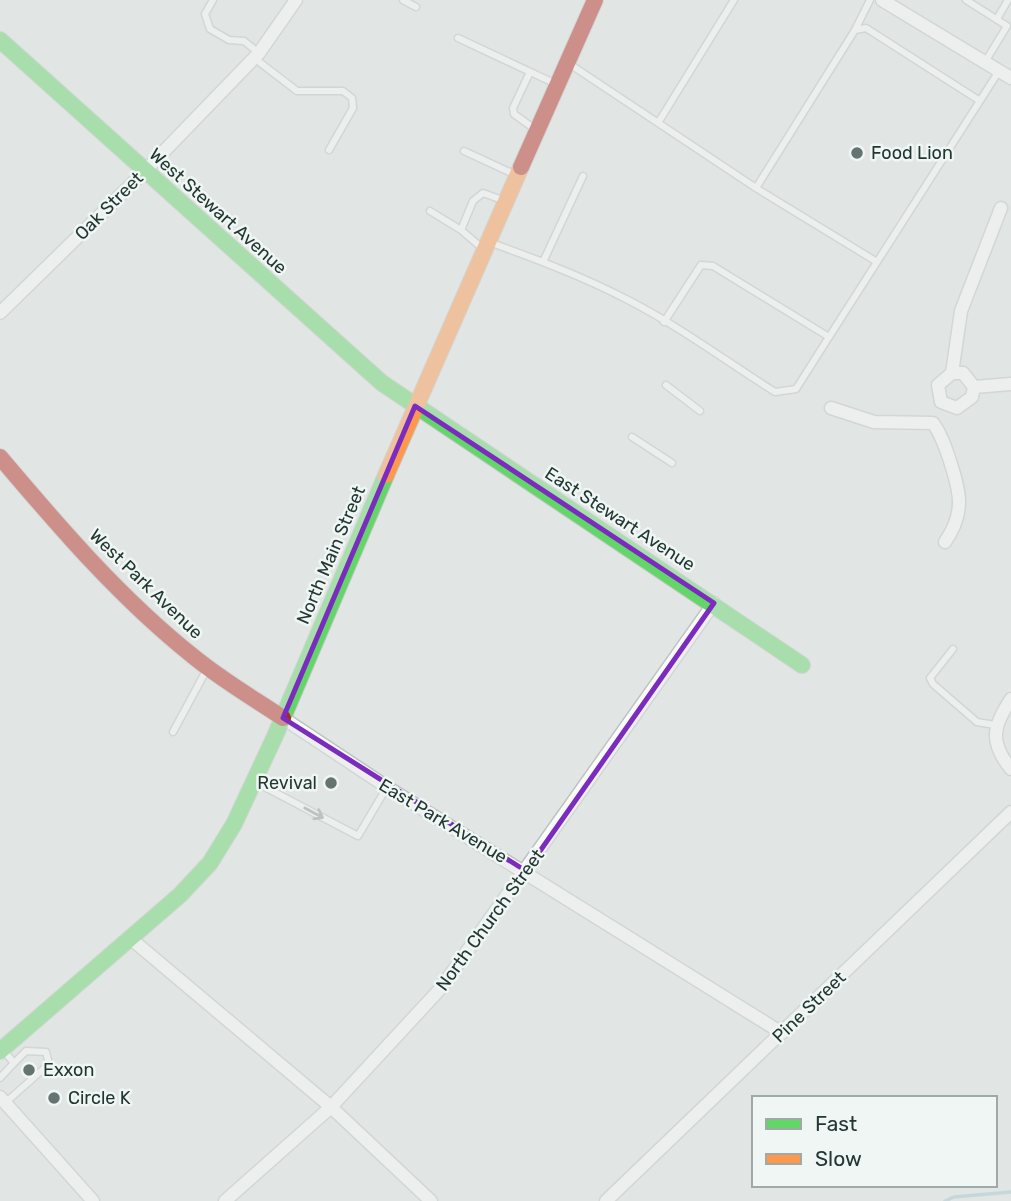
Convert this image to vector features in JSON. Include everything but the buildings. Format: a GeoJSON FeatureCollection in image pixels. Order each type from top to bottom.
{"type":"FeatureCollection","features":[{"type":"Feature","properties":{"kind":"main road","name":"North Main Street"},"geometry":{"type":"LineString","coordinates":[[1,1050],[180,895],[210,863],[254,781],[283,718],[415,406],[595,0]]}},
{"type":"Feature","properties":{"kind":"main road","name":"West Stewart Avenue"},"geometry":{"type":"LineString","coordinates":[[0,40],[382,383],[415,406]]}},
{"type":"Feature","properties":{"kind":"main road","name":"East Stewart Avenue"},"geometry":{"type":"LineString","coordinates":[[415,406],[802,665]]}},
{"type":"Feature","properties":{"kind":"main road","name":"West Park Avenue"},"geometry":{"type":"LineString","coordinates":[[0,457],[55,521],[144,614],[208,667],[283,718]]}},
{"type":"Feature","properties":{"kind":"street","name":"Oak Street"},"geometry":{"type":"LineString","coordinates":[[0,313],[144,172],[257,55],[296,0]]}},
{"type":"Feature","properties":{"kind":"street"},"geometry":{"type":"LineString","coordinates":[[882,0],[1011,78]]}},
{"type":"Feature","properties":{"kind":"street"},"geometry":{"type":"LineString","coordinates":[[952,373],[961,311],[1001,208]]}},
{"type":"Feature","properties":{"kind":"street"},"geometry":{"type":"LineString","coordinates":[[945,406],[938,396],[938,385],[952,373],[962,373],[974,387]]}},
{"type":"Feature","properties":{"kind":"street"},"geometry":{"type":"LineString","coordinates":[[974,387],[1011,384]]}},
{"type":"Feature","properties":{"kind":"street"},"geometry":{"type":"LineString","coordinates":[[945,406],[963,406],[972,397],[974,387]]}},
{"type":"Feature","properties":{"kind":"street"},"geometry":{"type":"LineString","coordinates":[[933,423],[945,406]]}},
{"type":"Feature","properties":{"kind":"street"},"geometry":{"type":"LineString","coordinates":[[831,408],[874,422],[933,423]]}},
{"type":"Feature","properties":{"kind":"street"},"geometry":{"type":"LineString","coordinates":[[933,423],[943,440],[961,493],[958,520],[945,542]]}},
{"type":"Feature","properties":{"kind":"street","name":"North Church Street"},"geometry":{"type":"LineString","coordinates":[[225,1201],[331,1107],[441,988],[713,604]]}},
{"type":"Feature","properties":{"kind":"street"},"geometry":{"type":"LineString","coordinates":[[1011,699],[995,725],[993,738],[1011,769]]}},
{"type":"Feature","properties":{"kind":"street","name":"East Park Avenue"},"geometry":{"type":"LineString","coordinates":[[283,718],[387,787],[526,871],[782,1033]]}},
{"type":"Feature","properties":{"kind":"street","name":"Pine Street"},"geometry":{"type":"LineString","coordinates":[[606,1201],[1011,812]]}},
{"type":"Feature","properties":{"kind":"street"},"geometry":{"type":"LineString","coordinates":[[130,938],[331,1107],[431,1201]]}},
{"type":"Feature","properties":{"kind":"street"},"geometry":{"type":"LineString","coordinates":[[3,1100],[93,1201]]}},
{"type":"Feature","properties":{"kind":"lane"},"geometry":{"type":"LineString","coordinates":[[213,0],[205,14],[210,29],[229,40],[244,41],[297,91],[343,91],[352,98],[353,108],[329,150]]}},
{"type":"Feature","properties":{"kind":"lane"},"geometry":{"type":"LineString","coordinates":[[403,0],[416,7]]}},
{"type":"Feature","properties":{"kind":"lane"},"geometry":{"type":"LineString","coordinates":[[659,123],[734,0]]}},
{"type":"Feature","properties":{"kind":"lane"},"geometry":{"type":"LineString","coordinates":[[756,188],[855,30],[870,0]]}},
{"type":"Feature","properties":{"kind":"lane"},"geometry":{"type":"LineString","coordinates":[[966,0],[1007,26],[985,62]]}},
{"type":"Feature","properties":{"kind":"lane"},"geometry":{"type":"LineString","coordinates":[[996,19],[1008,0]]}},
{"type":"Feature","properties":{"kind":"lane"},"geometry":{"type":"LineString","coordinates":[[855,30],[866,28],[980,101]]}},
{"type":"Feature","properties":{"kind":"lane"},"geometry":{"type":"LineString","coordinates":[[458,38],[556,84]]}},
{"type":"Feature","properties":{"kind":"lane"},"geometry":{"type":"LineString","coordinates":[[566,62],[756,188],[877,262]]}},
{"type":"Feature","properties":{"kind":"lane"},"geometry":{"type":"LineString","coordinates":[[430,211],[486,245],[544,262],[630,301],[775,392],[796,389],[999,71]]}},
{"type":"Feature","properties":{"kind":"lane"},"geometry":{"type":"LineString","coordinates":[[530,72],[513,108],[514,114],[536,130]]}},
{"type":"Feature","properties":{"kind":"lane"},"geometry":{"type":"LineString","coordinates":[[464,151],[516,176]]}},
{"type":"Feature","properties":{"kind":"lane"},"geometry":{"type":"LineString","coordinates":[[544,262],[583,176]]}},
{"type":"Feature","properties":{"kind":"lane"},"geometry":{"type":"LineString","coordinates":[[461,230],[478,194],[483,192],[505,201]]}},
{"type":"Feature","properties":{"kind":"lane"},"geometry":{"type":"LineString","coordinates":[[664,322],[701,265],[713,266],[829,337]]}},
{"type":"Feature","properties":{"kind":"lane"},"geometry":{"type":"LineString","coordinates":[[666,385],[700,411]]}},
{"type":"Feature","properties":{"kind":"lane"},"geometry":{"type":"LineString","coordinates":[[632,437],[672,463]]}},
{"type":"Feature","properties":{"kind":"lane"},"geometry":{"type":"LineString","coordinates":[[953,649],[930,678],[933,684],[976,722],[995,725]]}},
{"type":"Feature","properties":{"kind":"lane"},"geometry":{"type":"LineString","coordinates":[[173,732],[208,667]]}},
{"type":"Feature","properties":{"kind":"lane"},"geometry":{"type":"LineString","coordinates":[[254,781],[358,836],[387,787]]}},
{"type":"Feature","properties":{"kind":"lane"},"geometry":{"type":"LineString","coordinates":[[1,1050],[14,1063]]}},
{"type":"Feature","properties":{"kind":"lane"},"geometry":{"type":"LineString","coordinates":[[0,1077],[26,1051],[46,1052],[49,1064],[3,1100]]}},
{"type":"Feature","properties":{"kind":"highlighted area"},"geometry":{"type":"Polygon","coordinates":[[[415,406],[714,603],[526,871],[283,718],[415,406]]]}},
{"type":"Feature","properties":{"kind":"waterway"},"geometry":{"type":"LineString","coordinates":[[945,1201],[954,1197],[1011,1192]]}},
{"type":"Feature","properties":{"kind":"traffic: fast"},"geometry":{"type":"LineString","coordinates":[[0,40],[382,383],[802,665]]}},
{"type":"Feature","properties":{"kind":"traffic: fast"},"geometry":{"type":"LineString","coordinates":[[0,1051],[180,895],[210,863],[234,824],[275,736],[386,475]]}},
{"type":"Feature","properties":{"kind":"traffic: slow"},"geometry":{"type":"LineString","coordinates":[[386,475],[521,167]]}},
{"type":"Feature","properties":{"kind":"traffic: jam"},"geometry":{"type":"LineString","coordinates":[[521,167],[595,0]]}},
{"type":"Feature","properties":{"kind":"traffic: jam"},"geometry":{"type":"LineString","coordinates":[[0,457],[116,587],[167,635],[227,681],[283,718]]}},
{"type":"Feature","properties":{"kind":"place","name":"Food Lion"},"geometry":{"type":"Point","coordinates":[857,153]}},
{"type":"Feature","properties":{"kind":"place","name":"Revival"},"geometry":{"type":"Point","coordinates":[331,783]}},
{"type":"Feature","properties":{"kind":"place","name":"Exxon"},"geometry":{"type":"Point","coordinates":[29,1070]}},
{"type":"Feature","properties":{"kind":"place","name":"Circle K"},"geometry":{"type":"Point","coordinates":[54,1098]}}]}
